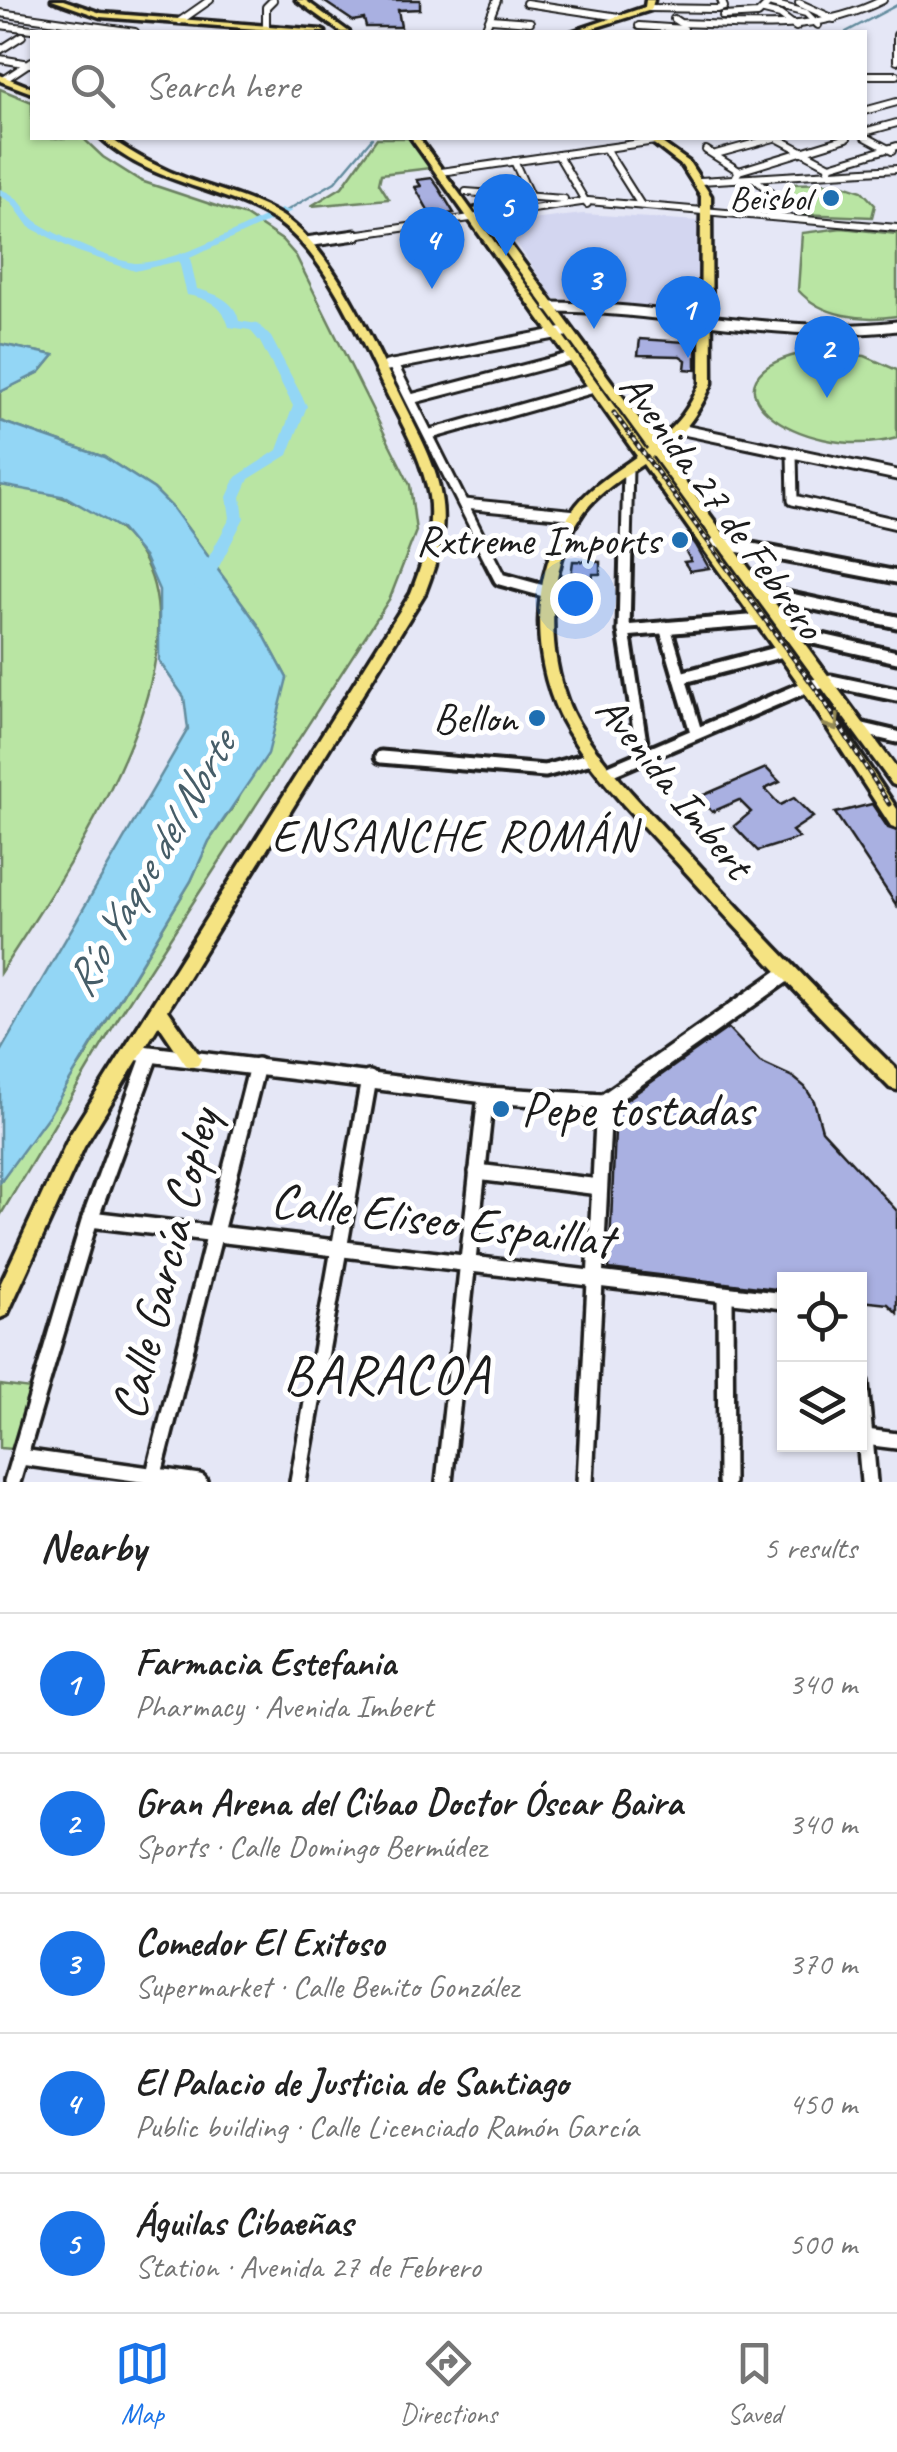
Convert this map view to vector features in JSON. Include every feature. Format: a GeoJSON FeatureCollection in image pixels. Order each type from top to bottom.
{"type":"FeatureCollection","features":[{"type":"Feature","properties":{"kind":"main road"},"geometry":{"type":"LineString","coordinates":[[56,0],[100,15],[283,30]]}},
{"type":"Feature","properties":{"kind":"main road"},"geometry":{"type":"LineString","coordinates":[[289,0],[339,30]]}},
{"type":"Feature","properties":{"kind":"main road"},"geometry":{"type":"LineString","coordinates":[[300,0],[339,30]]}},
{"type":"Feature","properties":{"kind":"main road"},"geometry":{"type":"LineString","coordinates":[[580,30],[649,4]]}},
{"type":"Feature","properties":{"kind":"main road"},"geometry":{"type":"LineString","coordinates":[[295,30],[320,21]]}},
{"type":"Feature","properties":{"kind":"main road"},"geometry":{"type":"LineString","coordinates":[[0,1308],[78,1141],[142,1053],[159,1011],[394,634],[431,562],[439,522],[429,468],[382,364],[309,244],[282,220],[148,170],[108,140]]}},
{"type":"Feature","properties":{"kind":"main road","name":"Avenida 27 de Febrero"},"geometry":{"type":"LineString","coordinates":[[417,140],[466,192],[648,453],[787,632],[897,822]]}},
{"type":"Feature","properties":{"kind":"main road","name":"Avenida 27 de Febrero"},"geometry":{"type":"LineString","coordinates":[[427,140],[548,307],[572,357],[648,453]]}},
{"type":"Feature","properties":{"kind":"main road"},"geometry":{"type":"LineString","coordinates":[[654,140],[686,164],[700,182]]}},
{"type":"Feature","properties":{"kind":"main road","name":"Avenida Imbert"},"geometry":{"type":"LineString","coordinates":[[700,182],[708,214],[709,318],[704,395],[679,429],[577,515],[562,545],[551,594],[548,660],[557,696],[607,772],[787,973],[897,1082]]}},
{"type":"Feature","properties":{"kind":"main road"},"geometry":{"type":"LineString","coordinates":[[484,221],[515,217]]}},
{"type":"Feature","properties":{"kind":"main road","name":"Avenida 27 de Febrero"},"geometry":{"type":"LineString","coordinates":[[715,542],[783,651],[859,728],[897,780]]}},
{"type":"Feature","properties":{"kind":"main road"},"geometry":{"type":"LineString","coordinates":[[159,1011],[192,1059]]}},
{"type":"Feature","properties":{"kind":"street"},"geometry":{"type":"LineString","coordinates":[[180,22],[209,0]]}},
{"type":"Feature","properties":{"kind":"street"},"geometry":{"type":"LineString","coordinates":[[266,28],[266,6],[273,0]]}},
{"type":"Feature","properties":{"kind":"street"},"geometry":{"type":"LineString","coordinates":[[485,30],[497,0]]}},
{"type":"Feature","properties":{"kind":"street"},"geometry":{"type":"LineString","coordinates":[[790,0],[834,18]]}},
{"type":"Feature","properties":{"kind":"street"},"geometry":{"type":"LineString","coordinates":[[526,3],[675,23],[798,27],[818,25],[883,0]]}},
{"type":"Feature","properties":{"kind":"street"},"geometry":{"type":"LineString","coordinates":[[754,26],[772,2],[806,12],[818,25]]}},
{"type":"Feature","properties":{"kind":"street"},"geometry":{"type":"LineString","coordinates":[[649,4],[722,3]]}},
{"type":"Feature","properties":{"kind":"street"},"geometry":{"type":"LineString","coordinates":[[675,23],[676,18],[760,13],[798,27]]}},
{"type":"Feature","properties":{"kind":"street"},"geometry":{"type":"LineString","coordinates":[[0,14],[120,30]]}},
{"type":"Feature","properties":{"kind":"street"},"geometry":{"type":"LineString","coordinates":[[730,16],[734,24]]}},
{"type":"Feature","properties":{"kind":"street"},"geometry":{"type":"LineString","coordinates":[[491,19],[530,22]]}},
{"type":"Feature","properties":{"kind":"street"},"geometry":{"type":"LineString","coordinates":[[639,26],[692,29],[691,23]]}},
{"type":"Feature","properties":{"kind":"street"},"geometry":{"type":"LineString","coordinates":[[0,29],[30,31]]}},
{"type":"Feature","properties":{"kind":"street"},"geometry":{"type":"LineString","coordinates":[[0,29],[30,37]]}},
{"type":"Feature","properties":{"kind":"street"},"geometry":{"type":"LineString","coordinates":[[897,35],[897,62]]}},
{"type":"Feature","properties":{"kind":"street"},"geometry":{"type":"LineString","coordinates":[[0,50],[22,36]]}},
{"type":"Feature","properties":{"kind":"street"},"geometry":{"type":"LineString","coordinates":[[0,59],[30,63]]}},
{"type":"Feature","properties":{"kind":"street"},"geometry":{"type":"LineString","coordinates":[[2,79],[30,64]]}},
{"type":"Feature","properties":{"kind":"street"},"geometry":{"type":"LineString","coordinates":[[867,75],[897,75]]}},
{"type":"Feature","properties":{"kind":"street"},"geometry":{"type":"LineString","coordinates":[[867,110],[897,102]]}},
{"type":"Feature","properties":{"kind":"street"},"geometry":{"type":"LineString","coordinates":[[867,133],[897,123]]}},
{"type":"Feature","properties":{"kind":"street"},"geometry":{"type":"LineString","coordinates":[[867,136],[897,154]]}},
{"type":"Feature","properties":{"kind":"street"},"geometry":{"type":"LineString","coordinates":[[446,171],[648,140]]}},
{"type":"Feature","properties":{"kind":"street"},"geometry":{"type":"LineString","coordinates":[[716,154],[768,140]]}},
{"type":"Feature","properties":{"kind":"street"},"geometry":{"type":"LineString","coordinates":[[780,140],[829,170]]}},
{"type":"Feature","properties":{"kind":"street"},"geometry":{"type":"LineString","coordinates":[[700,182],[736,175],[835,140]]}},
{"type":"Feature","properties":{"kind":"street"},"geometry":{"type":"LineString","coordinates":[[829,170],[897,146]]}},
{"type":"Feature","properties":{"kind":"street"},"geometry":{"type":"LineString","coordinates":[[605,148],[642,205]]}},
{"type":"Feature","properties":{"kind":"street"},"geometry":{"type":"LineString","coordinates":[[706,150],[716,154],[736,175],[754,178],[829,170],[897,169]]}},
{"type":"Feature","properties":{"kind":"street"},"geometry":{"type":"LineString","coordinates":[[558,155],[587,205]]}},
{"type":"Feature","properties":{"kind":"street"},"geometry":{"type":"LineString","coordinates":[[514,161],[530,196]]}},
{"type":"Feature","properties":{"kind":"street"},"geometry":{"type":"LineString","coordinates":[[754,178],[776,198],[778,217]]}},
{"type":"Feature","properties":{"kind":"street"},"geometry":{"type":"LineString","coordinates":[[466,192],[897,228]]}},
{"type":"Feature","properties":{"kind":"street"},"geometry":{"type":"LineString","coordinates":[[515,217],[587,205]]}},
{"type":"Feature","properties":{"kind":"street"},"geometry":{"type":"LineString","coordinates":[[309,244],[587,205],[642,205],[708,214]]}},
{"type":"Feature","properties":{"kind":"street"},"geometry":{"type":"LineString","coordinates":[[548,307],[846,332],[897,326]]}},
{"type":"Feature","properties":{"kind":"street"},"geometry":{"type":"LineString","coordinates":[[382,364],[559,330]]}},
{"type":"Feature","properties":{"kind":"street"},"geometry":{"type":"LineString","coordinates":[[382,364],[559,330]]}},
{"type":"Feature","properties":{"kind":"street"},"geometry":{"type":"LineString","coordinates":[[412,399],[572,357]]}},
{"type":"Feature","properties":{"kind":"street"},"geometry":{"type":"LineString","coordinates":[[382,364],[412,399],[500,579],[516,587],[551,594]]}},
{"type":"Feature","properties":{"kind":"street"},"geometry":{"type":"LineString","coordinates":[[431,434],[594,388]]}},
{"type":"Feature","properties":{"kind":"street"},"geometry":{"type":"LineString","coordinates":[[679,429],[897,475]]}},
{"type":"Feature","properties":{"kind":"street"},"geometry":{"type":"LineString","coordinates":[[792,454],[793,500],[897,524]]}},
{"type":"Feature","properties":{"kind":"street"},"geometry":{"type":"LineString","coordinates":[[628,469],[624,630],[642,756]]}},
{"type":"Feature","properties":{"kind":"street"},"geometry":{"type":"LineString","coordinates":[[464,504],[577,515]]}},
{"type":"Feature","properties":{"kind":"street"},"geometry":{"type":"LineString","coordinates":[[715,542],[897,576]]}},
{"type":"Feature","properties":{"kind":"street"},"geometry":{"type":"LineString","coordinates":[[758,592],[897,622]]}},
{"type":"Feature","properties":{"kind":"street"},"geometry":{"type":"LineString","coordinates":[[624,630],[761,620]]}},
{"type":"Feature","properties":{"kind":"street"},"geometry":{"type":"LineString","coordinates":[[665,628],[696,732]]}},
{"type":"Feature","properties":{"kind":"street"},"geometry":{"type":"LineString","coordinates":[[787,632],[897,657]]}},
{"type":"Feature","properties":{"kind":"street"},"geometry":{"type":"LineString","coordinates":[[680,678],[783,651]]}},
{"type":"Feature","properties":{"kind":"street"},"geometry":{"type":"LineString","coordinates":[[607,772],[816,684],[897,695]]}},
{"type":"Feature","properties":{"kind":"street"},"geometry":{"type":"LineString","coordinates":[[859,728],[897,737]]}},
{"type":"Feature","properties":{"kind":"street"},"geometry":{"type":"LineString","coordinates":[[381,757],[545,771],[595,757]]}},
{"type":"Feature","properties":{"kind":"street"},"geometry":{"type":"LineString","coordinates":[[12,1482],[142,1053],[486,1095],[604,1102],[787,973]]}},
{"type":"Feature","properties":{"kind":"street","name":"Calle García Copley"},"geometry":{"type":"LineString","coordinates":[[153,1479],[256,1066]]}},
{"type":"Feature","properties":{"kind":"street"},"geometry":{"type":"LineString","coordinates":[[298,1482],[369,1079]]}},
{"type":"Feature","properties":{"kind":"street"},"geometry":{"type":"LineString","coordinates":[[444,1482],[486,1095]]}},
{"type":"Feature","properties":{"kind":"street"},"geometry":{"type":"LineString","coordinates":[[586,1482],[604,1102]]}},
{"type":"Feature","properties":{"kind":"street"},"geometry":{"type":"LineString","coordinates":[[477,1172],[599,1187]]}},
{"type":"Feature","properties":{"kind":"street","name":"Calle Eliseo Espaillat"},"geometry":{"type":"LineString","coordinates":[[90,1219],[777,1300]]}},
{"type":"Feature","properties":{"kind":"street"},"geometry":{"type":"LineString","coordinates":[[725,1296],[726,1482]]}},
{"type":"Feature","properties":{"kind":"street"},"geometry":{"type":"LineString","coordinates":[[867,1437],[897,1441]]}},
{"type":"Feature","properties":{"kind":"street"},"geometry":{"type":"LineString","coordinates":[[866,1452],[869,1482]]}},
{"type":"Feature","properties":{"kind":"street"},"geometry":{"type":"LineString","coordinates":[[20,1456],[153,1479],[200,1482]]}},
{"type":"Feature","properties":{"kind":"shaded area"},"geometry":{"type":"Polygon","coordinates":[[[583,214],[700,221],[698,314],[554,299],[507,229],[523,221],[583,214]]]}},
{"type":"Feature","properties":{"kind":"green space"},"geometry":{"type":"Polygon","coordinates":[[[0,89],[30,101],[30,140],[85,140],[103,157],[141,181],[246,216],[282,240],[296,256],[410,485],[416,531],[390,598],[117,1020],[0,1216],[0,1182],[83,1060],[191,881],[209,841],[238,800],[287,678],[259,626],[172,507],[154,489],[104,457],[0,421],[0,392],[40,372],[54,355],[0,344],[0,89]]]}},
{"type":"Feature","properties":{"kind":"green space"},"geometry":{"type":"Polygon","coordinates":[[[376,140],[410,140],[431,168],[381,174],[379,183],[389,199],[311,206],[342,187],[376,140]]]}},
{"type":"Feature","properties":{"kind":"green space","name":"Beisbol"},"geometry":{"type":"Polygon","coordinates":[[[838,183],[862,191],[875,205],[872,217],[799,214],[790,184],[838,183]]]}},
{"type":"Feature","properties":{"kind":"green space"},"geometry":{"type":"Polygon","coordinates":[[[842,228],[897,234],[897,316],[843,315],[819,306],[798,290],[802,233],[842,228]]]}},
{"type":"Feature","properties":{"kind":"green space"},"geometry":{"type":"Polygon","coordinates":[[[813,351],[865,356],[897,370],[897,438],[860,443],[824,439],[792,429],[768,414],[755,396],[756,379],[774,363],[813,351]]]}},
{"type":"Feature","properties":{"kind":"green space"},"geometry":{"type":"Polygon","coordinates":[[[0,485],[91,510],[142,556],[158,617],[149,689],[121,766],[82,843],[0,973],[0,485]]]}},
{"type":"Feature","properties":{"kind":"green space"},"geometry":{"type":"Polygon","coordinates":[[[0,1385],[31,1389],[13,1449],[0,1448],[0,1385]]]}},
{"type":"Feature","properties":{"kind":"water"},"geometry":{"type":"Polygon","coordinates":[[[0,344],[54,355],[40,372],[0,392],[0,344]]]}},
{"type":"Feature","properties":{"kind":"water"},"geometry":{"type":"Polygon","coordinates":[[[0,421],[104,457],[154,489],[172,507],[259,626],[287,678],[268,754],[209,841],[191,881],[49,1115],[0,1182],[0,1052],[188,729],[184,697],[159,661],[159,590],[145,558],[121,529],[66,497],[0,485],[0,421]]]}},
{"type":"Feature","properties":{"kind":"building"},"geometry":{"type":"Polygon","coordinates":[[[322,0],[420,0],[420,9],[398,10],[401,27],[366,27],[364,19],[353,21],[322,0]]]}},
{"type":"Feature","properties":{"kind":"building"},"geometry":{"type":"Polygon","coordinates":[[[432,178],[454,213],[432,217],[415,187],[421,186],[417,180],[432,178]]]}},
{"type":"Feature","properties":{"kind":"building"},"geometry":{"type":"Polygon","coordinates":[[[685,338],[696,338],[696,370],[685,369],[686,360],[680,356],[638,355],[640,339],[685,342],[685,338]]]}},
{"type":"Feature","properties":{"kind":"building"},"geometry":{"type":"Polygon","coordinates":[[[688,534],[709,568],[690,571],[684,562],[691,561],[677,536],[688,534]]]}},
{"type":"Feature","properties":{"kind":"building"},"geometry":{"type":"Polygon","coordinates":[[[573,561],[600,562],[600,574],[593,574],[591,594],[569,592],[573,561]]]}},
{"type":"Feature","properties":{"kind":"building"},"geometry":{"type":"Polygon","coordinates":[[[766,768],[780,782],[765,789],[780,805],[794,798],[813,817],[792,831],[799,838],[758,851],[734,826],[751,812],[739,800],[712,812],[699,797],[766,768]]]}},
{"type":"Feature","properties":{"kind":"building"},"geometry":{"type":"Polygon","coordinates":[[[872,804],[888,828],[897,831],[897,906],[835,813],[872,804]]]}},
{"type":"Feature","properties":{"kind":"building"},"geometry":{"type":"Polygon","coordinates":[[[728,1028],[760,1062],[805,1087],[814,1101],[822,1130],[897,1211],[897,1313],[888,1304],[867,1302],[867,1272],[777,1272],[777,1289],[609,1269],[616,1107],[728,1028]]]}},
{"type":"Feature","properties":{"kind":"waterway"},"geometry":{"type":"LineString","coordinates":[[850,30],[897,5]]}},
{"type":"Feature","properties":{"kind":"waterway"},"geometry":{"type":"LineString","coordinates":[[286,211],[335,182],[370,140]]}},
{"type":"Feature","properties":{"kind":"waterway","name":"Río Yaque del Norte"},"geometry":{"type":"LineString","coordinates":[[0,192],[15,200],[33,225],[80,249],[135,267],[184,256]]}},
{"type":"Feature","properties":{"kind":"waterway"},"geometry":{"type":"LineString","coordinates":[[184,256],[286,211]]}},
{"type":"Feature","properties":{"kind":"waterway","name":"Río Yaque del Norte"},"geometry":{"type":"LineString","coordinates":[[184,256],[191,292],[219,301],[233,315],[233,324],[254,327],[266,340],[300,406],[283,452],[243,477],[234,497],[237,518],[201,586]]}},
{"type":"Feature","properties":{"kind":"railway"},"geometry":{"type":"LineString","coordinates":[[614,413],[821,696],[889,804]]}},
{"type":"Feature","properties":{"kind":"place","name":"Beisbol"},"geometry":{"type":"Point","coordinates":[831,198]}},
{"type":"Feature","properties":{"kind":"place","name":"Águilas Cibaeñas"},"geometry":{"type":"Point","coordinates":[506,256]}},
{"type":"Feature","properties":{"kind":"place","name":"El Palacio de Justicia de Santiago"},"geometry":{"type":"Point","coordinates":[432,289]}},
{"type":"Feature","properties":{"kind":"place","name":"Comedor El Exitoso"},"geometry":{"type":"Point","coordinates":[594,329]}},
{"type":"Feature","properties":{"kind":"place","name":"Farmacia Estefania"},"geometry":{"type":"Point","coordinates":[688,358]}},
{"type":"Feature","properties":{"kind":"place","name":"Gran Arena del Cibao Doctor Óscar Baira"},"geometry":{"type":"Point","coordinates":[827,398]}},
{"type":"Feature","properties":{"kind":"place","name":"Rxtreme Imports"},"geometry":{"type":"Point","coordinates":[680,540]}},
{"type":"Feature","properties":{"kind":"place","name":"Bellon"},"geometry":{"type":"Point","coordinates":[537,718]}},
{"type":"Feature","properties":{"kind":"place","name":"Pepe tostadas"},"geometry":{"type":"Point","coordinates":[501,1109]}},
{"type":"Feature","properties":{"kind":"district","name":"ENSANCHE ROMÁN"},"geometry":{"type":"Point","coordinates":[455,835]}},
{"type":"Feature","properties":{"kind":"district","name":"BARACOA"},"geometry":{"type":"Point","coordinates":[387,1375]}}]}
